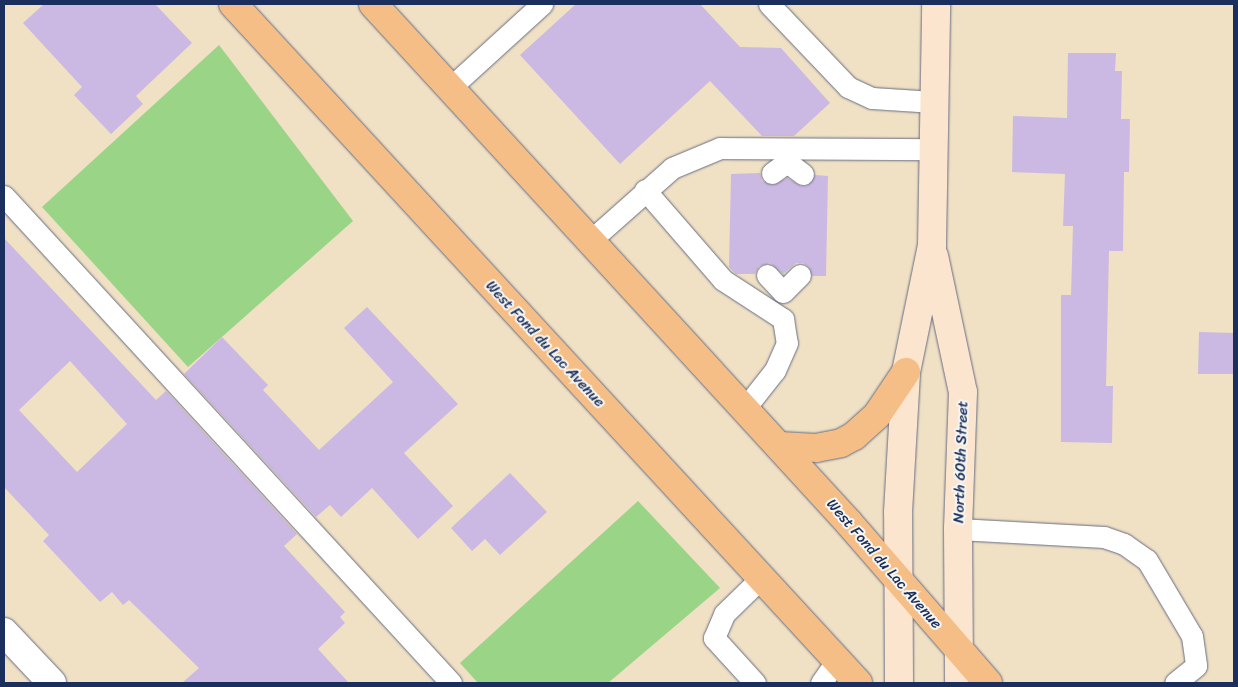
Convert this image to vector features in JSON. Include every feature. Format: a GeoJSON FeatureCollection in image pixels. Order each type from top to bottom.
{"type":"FeatureCollection","features":[{"type":"Feature","properties":{"kind":"main road","name":"West Fond du Lac Avenue"},"geometry":{"type":"LineString","coordinates":[[233,4],[858,683]]}},
{"type":"Feature","properties":{"kind":"main road","name":"West Fond du Lac Avenue"},"geometry":{"type":"LineString","coordinates":[[373,4],[780,446],[898,577],[958,651],[988,683]]}},
{"type":"Feature","properties":{"kind":"main road","name":"North 60th Street"},"geometry":{"type":"LineString","coordinates":[[899,683],[898,512],[906,372],[932,245],[936,4]]}},
{"type":"Feature","properties":{"kind":"main road","name":"North 60th Street"},"geometry":{"type":"LineString","coordinates":[[932,245],[963,392],[958,529],[959,683]]}},
{"type":"Feature","properties":{"kind":"main road"},"geometry":{"type":"LineString","coordinates":[[780,446],[816,448],[841,443],[854,436],[878,415],[906,372]]}},
{"type":"Feature","properties":{"kind":"street"},"geometry":{"type":"LineString","coordinates":[[4,632],[52,683]]}},
{"type":"Feature","properties":{"kind":"lane"},"geometry":{"type":"LineString","coordinates":[[450,88],[542,4]]}},
{"type":"Feature","properties":{"kind":"lane"},"geometry":{"type":"LineString","coordinates":[[769,4],[848,87],[872,98],[934,102]]}},
{"type":"Feature","properties":{"kind":"lane"},"geometry":{"type":"LineString","coordinates":[[590,240],[672,168],[720,148],[787,164],[934,149]]}},
{"type":"Feature","properties":{"kind":"lane"},"geometry":{"type":"LineString","coordinates":[[645,190],[723,280],[783,319]]}},
{"type":"Feature","properties":{"kind":"lane"},"geometry":{"type":"LineString","coordinates":[[4,196],[451,683]]}},
{"type":"Feature","properties":{"kind":"lane"},"geometry":{"type":"LineString","coordinates":[[767,275],[784,292]]}},
{"type":"Feature","properties":{"kind":"lane"},"geometry":{"type":"LineString","coordinates":[[745,408],[775,370],[787,343],[783,319],[784,292],[800,275]]}},
{"type":"Feature","properties":{"kind":"lane"},"geometry":{"type":"LineString","coordinates":[[958,529],[1104,537],[1124,544],[1147,560],[1192,636],[1196,666],[1175,683]]}},
{"type":"Feature","properties":{"kind":"lane"},"geometry":{"type":"LineString","coordinates":[[755,683],[714,638],[724,614],[761,578]]}},
{"type":"Feature","properties":{"kind":"lane"},"geometry":{"type":"LineString","coordinates":[[822,683],[836,660]]}},
{"type":"Feature","properties":{"kind":"green space"},"geometry":{"type":"Polygon","coordinates":[[[219,45],[353,221],[188,367],[42,207],[219,45]]]}},
{"type":"Feature","properties":{"kind":"green space"},"geometry":{"type":"Polygon","coordinates":[[[638,501],[720,588],[608,683],[478,683],[460,663],[638,501]]]}},
{"type":"Feature","properties":{"kind":"building"},"geometry":{"type":"Polygon","coordinates":[[[44,4],[155,4],[192,43],[136,96],[143,104],[111,134],[74,95],[82,87],[23,23],[44,4]]]}},
{"type":"Feature","properties":{"kind":"building"},"geometry":{"type":"Polygon","coordinates":[[[576,4],[700,4],[740,47],[781,48],[830,103],[794,136],[762,136],[710,81],[620,164],[520,55],[576,4]]]}},
{"type":"Feature","properties":{"kind":"building"},"geometry":{"type":"Polygon","coordinates":[[[1068,53],[1116,53],[1115,71],[1122,71],[1121,119],[1130,119],[1129,172],[1124,172],[1123,251],[1109,251],[1106,386],[1113,386],[1112,443],[1061,442],[1061,295],[1071,295],[1073,226],[1063,226],[1065,174],[1012,172],[1013,116],[1067,118],[1068,53]]]}},
{"type":"Feature","properties":{"kind":"building"},"geometry":{"type":"Polygon","coordinates":[[[760,173],[762,181],[773,185],[787,178],[801,186],[807,186],[815,175],[828,176],[826,276],[812,276],[809,267],[803,263],[796,263],[783,274],[770,263],[759,266],[755,274],[736,274],[729,267],[731,174],[760,173]]]}},
{"type":"Feature","properties":{"kind":"building"},"geometry":{"type":"Polygon","coordinates":[[[4,238],[156,400],[166,391],[297,534],[284,546],[345,612],[340,617],[345,623],[318,649],[349,683],[182,683],[199,668],[129,600],[123,605],[112,592],[100,602],[43,541],[49,535],[4,487],[4,238]],[[70,361],[19,410],[77,472],[127,424],[70,361]]]}},
{"type":"Feature","properties":{"kind":"building"},"geometry":{"type":"Polygon","coordinates":[[[367,307],[458,404],[404,453],[453,506],[418,539],[372,488],[341,517],[330,505],[316,517],[184,374],[222,337],[268,385],[263,390],[319,450],[393,382],[344,328],[367,307]]]}},
{"type":"Feature","properties":{"kind":"building"},"geometry":{"type":"Polygon","coordinates":[[[1199,332],[1234,333],[1234,374],[1198,374],[1199,332]]]}},
{"type":"Feature","properties":{"kind":"building"},"geometry":{"type":"Polygon","coordinates":[[[510,473],[547,512],[500,555],[485,539],[472,551],[451,528],[510,473]]]}}]}
